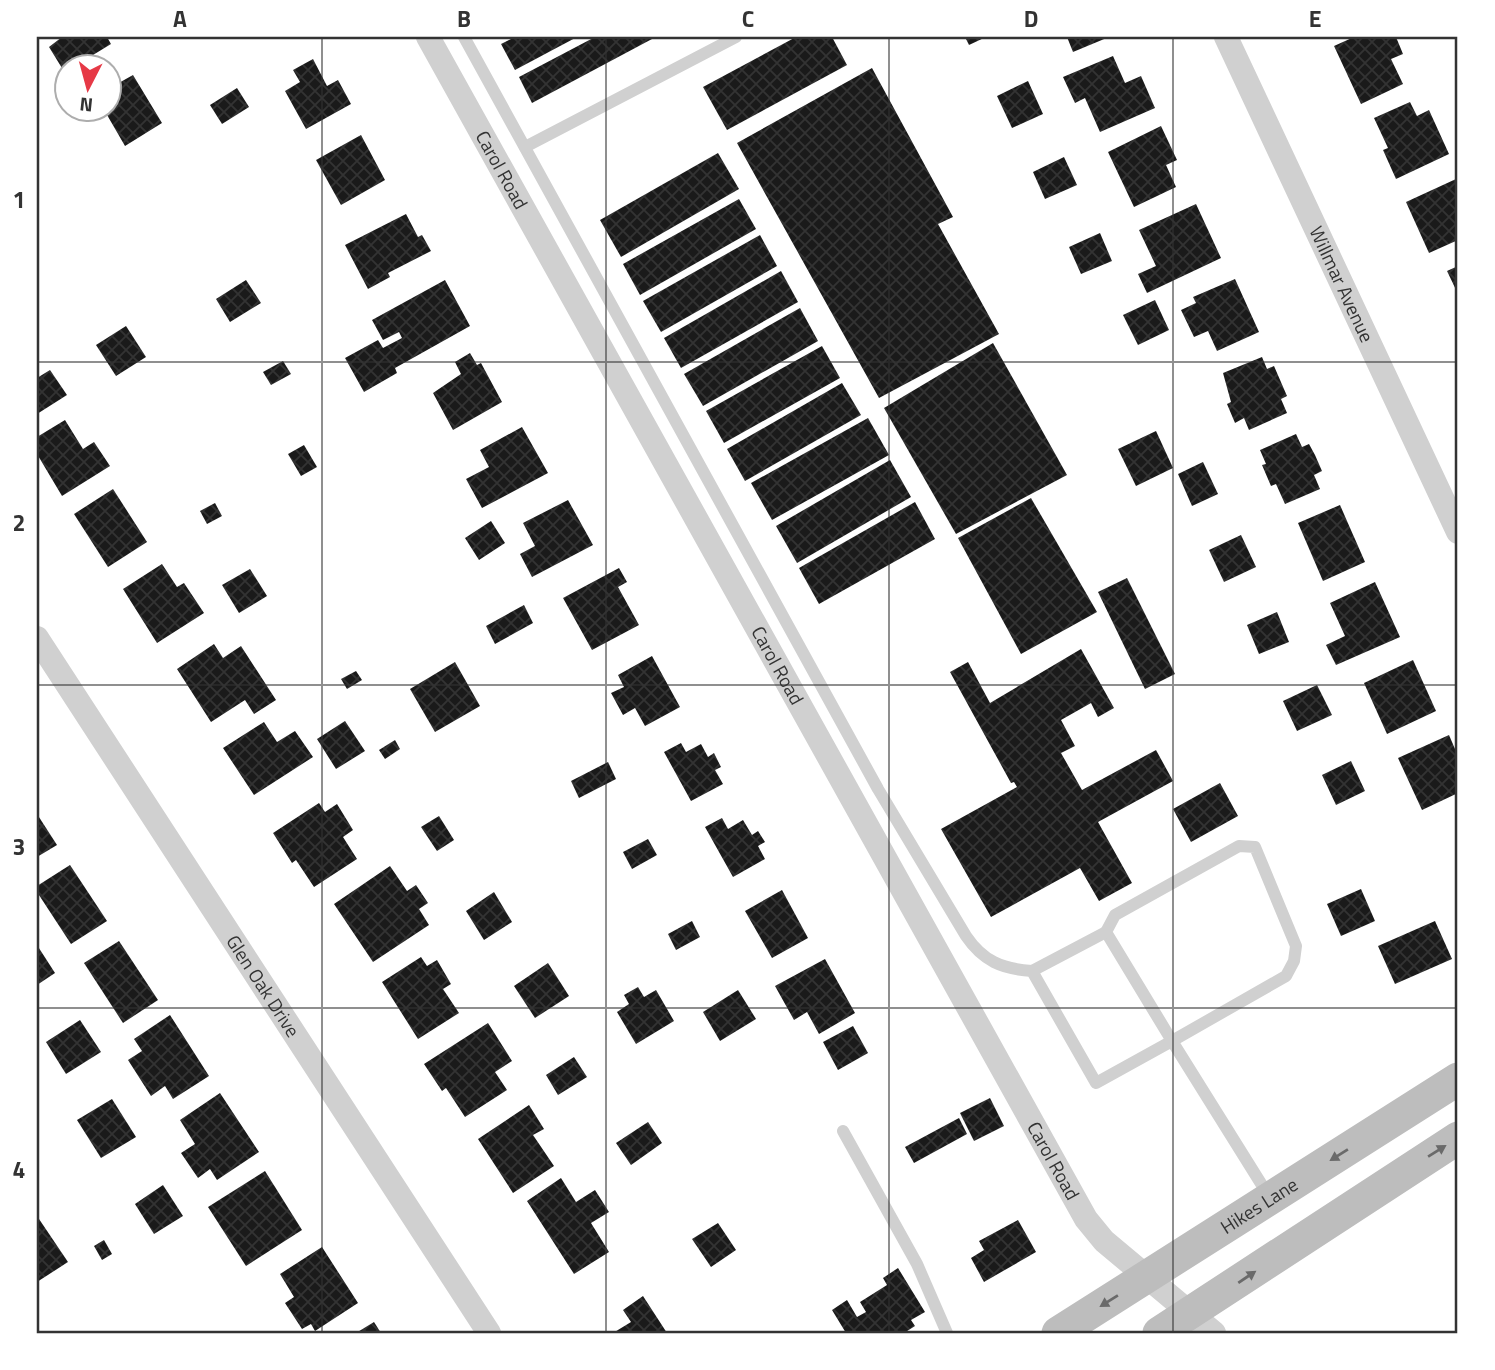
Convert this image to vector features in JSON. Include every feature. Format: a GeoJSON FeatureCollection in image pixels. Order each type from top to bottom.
{"type":"FeatureCollection","features":[{"type":"Feature","properties":{"kind":"main road","name":"Hikes Lane"},"geometry":{"type":"LineString","coordinates":[[1058,1333],[1458,1079]]}},
{"type":"Feature","properties":{"kind":"main road"},"geometry":{"type":"LineString","coordinates":[[1159,1333],[1202,1324],[1458,1138]]}},
{"type":"Feature","properties":{"kind":"street","name":"Carol Road"},"geometry":{"type":"LineString","coordinates":[[428,37],[1086,1219],[1104,1241],[1202,1324]]}},
{"type":"Feature","properties":{"kind":"street","name":"Willmar Avenue"},"geometry":{"type":"LineString","coordinates":[[1226,37],[1458,532]]}},
{"type":"Feature","properties":{"kind":"street","name":"Glen Oak Drive"},"geometry":{"type":"LineString","coordinates":[[37,638],[489,1333]]}},
{"type":"Feature","properties":{"kind":"lane"},"geometry":{"type":"LineString","coordinates":[[464,37],[878,789],[978,953],[999,966],[1032,971],[1106,932],[1115,915],[1128,905],[1239,846],[1255,847],[1296,946],[1294,961],[1286,975],[1096,1083],[1032,971]]}},
{"type":"Feature","properties":{"kind":"lane"},"geometry":{"type":"LineString","coordinates":[[525,148],[736,37]]}},
{"type":"Feature","properties":{"kind":"lane"},"geometry":{"type":"LineString","coordinates":[[1106,932],[1270,1198]]}},
{"type":"Feature","properties":{"kind":"lane"},"geometry":{"type":"LineString","coordinates":[[843,1131],[917,1264],[947,1333]]}},
{"type":"Feature","properties":{"kind":"building"},"geometry":{"type":"Polygon","coordinates":[[[62,37],[107,37],[111,44],[98,52],[52,52],[49,47],[62,37]]]}},
{"type":"Feature","properties":{"kind":"building"},"geometry":{"type":"Polygon","coordinates":[[[515,37],[577,37],[515,70],[501,44],[515,37]]]}},
{"type":"Feature","properties":{"kind":"building"},"geometry":{"type":"Polygon","coordinates":[[[595,37],[652,39],[532,103],[519,77],[595,37]]]}},
{"type":"Feature","properties":{"kind":"building"},"geometry":{"type":"Polygon","coordinates":[[[796,37],[832,37],[847,65],[727,130],[703,87],[796,37]]]}},
{"type":"Feature","properties":{"kind":"building"},"geometry":{"type":"Polygon","coordinates":[[[965,37],[986,37],[969,45],[965,37]]]}},
{"type":"Feature","properties":{"kind":"building"},"geometry":{"type":"Polygon","coordinates":[[[1067,37],[1109,37],[1073,52],[1067,37]]]}},
{"type":"Feature","properties":{"kind":"building"},"geometry":{"type":"Polygon","coordinates":[[[1354,37],[1396,37],[1403,54],[1391,59],[1403,84],[1361,104],[1334,46],[1354,37]]]}},
{"type":"Feature","properties":{"kind":"building"},"geometry":{"type":"Polygon","coordinates":[[[1113,56],[1125,83],[1141,76],[1155,108],[1100,132],[1085,98],[1075,103],[1063,77],[1113,56]]]}},
{"type":"Feature","properties":{"kind":"building"},"geometry":{"type":"Polygon","coordinates":[[[313,59],[327,86],[338,80],[351,104],[306,129],[285,91],[300,82],[293,70],[313,59]]]}},
{"type":"Feature","properties":{"kind":"building"},"geometry":{"type":"Polygon","coordinates":[[[872,68],[953,217],[938,224],[999,334],[879,398],[737,143],[872,68]]]}},
{"type":"Feature","properties":{"kind":"building"},"geometry":{"type":"Polygon","coordinates":[[[133,75],[162,123],[125,146],[111,122],[122,122],[122,81],[133,75]]]}},
{"type":"Feature","properties":{"kind":"building"},"geometry":{"type":"Polygon","coordinates":[[[1028,81],[1043,114],[1012,128],[997,96],[1028,81]]]}},
{"type":"Feature","properties":{"kind":"building"},"geometry":{"type":"Polygon","coordinates":[[[237,88],[249,107],[222,124],[210,105],[237,88]]]}},
{"type":"Feature","properties":{"kind":"building"},"geometry":{"type":"Polygon","coordinates":[[[1410,102],[1417,116],[1429,110],[1449,154],[1396,179],[1383,150],[1388,148],[1374,118],[1410,102]]]}},
{"type":"Feature","properties":{"kind":"building"},"geometry":{"type":"Polygon","coordinates":[[[1161,126],[1177,160],[1166,165],[1176,187],[1134,207],[1108,152],[1161,126]]]}},
{"type":"Feature","properties":{"kind":"building"},"geometry":{"type":"Polygon","coordinates":[[[361,135],[385,180],[341,205],[316,160],[361,135]]]}},
{"type":"Feature","properties":{"kind":"building"},"geometry":{"type":"Polygon","coordinates":[[[718,153],[739,189],[621,257],[600,220],[718,153]]]}},
{"type":"Feature","properties":{"kind":"building"},"geometry":{"type":"Polygon","coordinates":[[[1064,157],[1077,185],[1045,199],[1033,172],[1064,157]]]}},
{"type":"Feature","properties":{"kind":"building"},"geometry":{"type":"Polygon","coordinates":[[[1456,179],[1458,240],[1429,253],[1406,202],[1456,179]]]}},
{"type":"Feature","properties":{"kind":"building"},"geometry":{"type":"Polygon","coordinates":[[[739,199],[756,229],[640,295],[623,264],[739,199]]]}},
{"type":"Feature","properties":{"kind":"building"},"geometry":{"type":"Polygon","coordinates":[[[1196,204],[1221,258],[1147,293],[1138,274],[1156,266],[1139,230],[1196,204]]]}},
{"type":"Feature","properties":{"kind":"building"},"geometry":{"type":"Polygon","coordinates":[[[406,214],[418,237],[422,235],[431,251],[388,273],[390,277],[368,289],[345,245],[406,214]]]}},
{"type":"Feature","properties":{"kind":"building"},"geometry":{"type":"Polygon","coordinates":[[[1100,233],[1112,261],[1081,274],[1069,247],[1100,233]]]}},
{"type":"Feature","properties":{"kind":"building"},"geometry":{"type":"Polygon","coordinates":[[[760,235],[777,266],[661,332],[643,301],[760,235]]]}},
{"type":"Feature","properties":{"kind":"building"},"geometry":{"type":"Polygon","coordinates":[[[1458,266],[1458,294],[1447,271],[1458,266]]]}},
{"type":"Feature","properties":{"kind":"building"},"geometry":{"type":"Polygon","coordinates":[[[781,271],[798,302],[681,368],[664,338],[781,271]]]}},
{"type":"Feature","properties":{"kind":"building"},"geometry":{"type":"Polygon","coordinates":[[[1235,279],[1259,332],[1217,351],[1208,331],[1194,337],[1181,310],[1196,303],[1193,297],[1235,279]]]}},
{"type":"Feature","properties":{"kind":"building"},"geometry":{"type":"Polygon","coordinates":[[[246,280],[261,303],[230,322],[216,299],[246,280]]]}},
{"type":"Feature","properties":{"kind":"building"},"geometry":{"type":"Polygon","coordinates":[[[445,280],[470,326],[395,368],[397,373],[364,392],[345,358],[378,340],[383,348],[402,338],[399,332],[383,340],[372,320],[445,280]]]}},
{"type":"Feature","properties":{"kind":"building"},"geometry":{"type":"Polygon","coordinates":[[[1155,300],[1169,330],[1138,345],[1123,315],[1155,300]]]}},
{"type":"Feature","properties":{"kind":"building"},"geometry":{"type":"Polygon","coordinates":[[[800,308],[818,341],[703,406],[684,374],[800,308]]]}},
{"type":"Feature","properties":{"kind":"building"},"geometry":{"type":"Polygon","coordinates":[[[126,326],[146,357],[116,376],[96,345],[126,326]]]}},
{"type":"Feature","properties":{"kind":"building"},"geometry":{"type":"Polygon","coordinates":[[[993,343],[1067,475],[956,534],[884,408],[993,343]]]}},
{"type":"Feature","properties":{"kind":"building"},"geometry":{"type":"Polygon","coordinates":[[[822,346],[840,378],[724,443],[706,411],[822,346]]]}},
{"type":"Feature","properties":{"kind":"building"},"geometry":{"type":"Polygon","coordinates":[[[470,353],[477,365],[481,363],[502,402],[453,430],[433,393],[461,374],[455,362],[470,353]]]}},
{"type":"Feature","properties":{"kind":"building"},"geometry":{"type":"Polygon","coordinates":[[[1262,357],[1267,369],[1274,366],[1287,396],[1281,399],[1287,413],[1249,430],[1244,418],[1235,423],[1227,404],[1231,402],[1223,373],[1262,357]]]}},
{"type":"Feature","properties":{"kind":"building"},"geometry":{"type":"Polygon","coordinates":[[[283,361],[291,374],[271,385],[263,372],[283,361]]]}},
{"type":"Feature","properties":{"kind":"building"},"geometry":{"type":"Polygon","coordinates":[[[50,370],[67,395],[37,414],[37,378],[50,370]]]}},
{"type":"Feature","properties":{"kind":"building"},"geometry":{"type":"Polygon","coordinates":[[[842,383],[861,415],[745,481],[727,449],[842,383]]]}},
{"type":"Feature","properties":{"kind":"building"},"geometry":{"type":"Polygon","coordinates":[[[868,418],[889,455],[772,520],[751,483],[868,418]]]}},
{"type":"Feature","properties":{"kind":"building"},"geometry":{"type":"Polygon","coordinates":[[[65,420],[83,449],[94,442],[110,466],[62,496],[37,454],[37,437],[65,420]]]}},
{"type":"Feature","properties":{"kind":"building"},"geometry":{"type":"Polygon","coordinates":[[[522,427],[548,473],[482,508],[466,479],[489,467],[480,450],[522,427]]]}},
{"type":"Feature","properties":{"kind":"building"},"geometry":{"type":"Polygon","coordinates":[[[1156,431],[1173,468],[1136,486],[1118,449],[1156,431]]]}},
{"type":"Feature","properties":{"kind":"building"},"geometry":{"type":"Polygon","coordinates":[[[1296,434],[1302,447],[1309,444],[1322,471],[1314,475],[1320,489],[1285,504],[1276,484],[1271,486],[1262,465],[1266,464],[1260,450],[1296,434]]]}},
{"type":"Feature","properties":{"kind":"building"},"geometry":{"type":"Polygon","coordinates":[[[304,445],[317,467],[301,476],[288,454],[304,445]]]}},
{"type":"Feature","properties":{"kind":"building"},"geometry":{"type":"Polygon","coordinates":[[[890,460],[911,497],[797,563],[776,526],[890,460]]]}},
{"type":"Feature","properties":{"kind":"building"},"geometry":{"type":"Polygon","coordinates":[[[1203,462],[1218,494],[1192,506],[1178,474],[1203,462]]]}},
{"type":"Feature","properties":{"kind":"building"},"geometry":{"type":"Polygon","coordinates":[[[113,489],[147,542],[108,567],[74,514],[113,489]]]}},
{"type":"Feature","properties":{"kind":"building"},"geometry":{"type":"Polygon","coordinates":[[[1031,498],[1097,612],[1021,654],[958,538],[1031,498]]]}},
{"type":"Feature","properties":{"kind":"building"},"geometry":{"type":"Polygon","coordinates":[[[568,500],[593,545],[532,577],[520,554],[535,546],[523,523],[568,500]]]}},
{"type":"Feature","properties":{"kind":"building"},"geometry":{"type":"Polygon","coordinates":[[[915,502],[935,539],[819,604],[799,568],[915,502]]]}},
{"type":"Feature","properties":{"kind":"building"},"geometry":{"type":"Polygon","coordinates":[[[215,503],[222,516],[207,524],[200,511],[215,503]]]}},
{"type":"Feature","properties":{"kind":"building"},"geometry":{"type":"Polygon","coordinates":[[[1340,505],[1365,562],[1323,581],[1298,523],[1340,505]]]}},
{"type":"Feature","properties":{"kind":"building"},"geometry":{"type":"Polygon","coordinates":[[[491,521],[505,543],[479,560],[465,538],[491,521]]]}},
{"type":"Feature","properties":{"kind":"building"},"geometry":{"type":"Polygon","coordinates":[[[1241,535],[1256,567],[1224,582],[1209,550],[1241,535]]]}},
{"type":"Feature","properties":{"kind":"building"},"geometry":{"type":"Polygon","coordinates":[[[162,564],[177,587],[184,583],[204,613],[157,643],[123,589],[162,564]]]}},
{"type":"Feature","properties":{"kind":"building"},"geometry":{"type":"Polygon","coordinates":[[[619,568],[627,582],[618,587],[639,625],[592,650],[563,598],[619,568]]]}},
{"type":"Feature","properties":{"kind":"building"},"geometry":{"type":"Polygon","coordinates":[[[250,569],[267,596],[239,613],[222,585],[250,569]]]}},
{"type":"Feature","properties":{"kind":"building"},"geometry":{"type":"Polygon","coordinates":[[[1127,578],[1175,674],[1145,689],[1098,592],[1127,578]]]}},
{"type":"Feature","properties":{"kind":"building"},"geometry":{"type":"Polygon","coordinates":[[[1375,582],[1400,637],[1336,665],[1326,645],[1345,636],[1330,603],[1375,582]]]}},
{"type":"Feature","properties":{"kind":"building"},"geometry":{"type":"Polygon","coordinates":[[[524,605],[533,623],[495,644],[486,626],[524,605]]]}},
{"type":"Feature","properties":{"kind":"building"},"geometry":{"type":"Polygon","coordinates":[[[1277,612],[1289,642],[1259,654],[1247,625],[1277,612]]]}},
{"type":"Feature","properties":{"kind":"building"},"geometry":{"type":"Polygon","coordinates":[[[214,644],[223,658],[241,646],[276,700],[254,714],[245,700],[211,722],[177,669],[214,644]]]}},
{"type":"Feature","properties":{"kind":"building"},"geometry":{"type":"Polygon","coordinates":[[[1081,649],[1114,708],[1098,717],[1091,703],[1061,720],[1075,746],[1061,753],[1082,790],[1156,750],[1173,781],[1098,822],[1132,883],[1099,901],[1080,868],[991,917],[941,829],[1017,787],[1014,782],[1011,783],[950,672],[968,662],[990,703],[1081,649]]]}},
{"type":"Feature","properties":{"kind":"building"},"geometry":{"type":"Polygon","coordinates":[[[652,656],[680,707],[645,726],[635,708],[623,715],[611,693],[624,687],[618,675],[652,656]]]}},
{"type":"Feature","properties":{"kind":"building"},"geometry":{"type":"Polygon","coordinates":[[[1413,660],[1436,711],[1387,734],[1364,683],[1413,660]]]}},
{"type":"Feature","properties":{"kind":"building"},"geometry":{"type":"Polygon","coordinates":[[[455,662],[480,706],[435,732],[410,689],[455,662]]]}},
{"type":"Feature","properties":{"kind":"building"},"geometry":{"type":"Polygon","coordinates":[[[356,671],[362,680],[347,689],[341,679],[356,671]]]}},
{"type":"Feature","properties":{"kind":"building"},"geometry":{"type":"Polygon","coordinates":[[[1317,685],[1332,715],[1297,731],[1283,701],[1317,685]]]}},
{"type":"Feature","properties":{"kind":"building"},"geometry":{"type":"Polygon","coordinates":[[[345,721],[365,751],[336,769],[317,739],[345,721]]]}},
{"type":"Feature","properties":{"kind":"building"},"geometry":{"type":"Polygon","coordinates":[[[264,722],[277,742],[295,731],[313,757],[254,795],[223,748],[264,722]]]}},
{"type":"Feature","properties":{"kind":"building"},"geometry":{"type":"Polygon","coordinates":[[[1449,735],[1458,756],[1458,793],[1422,810],[1398,758],[1449,735]]]}},
{"type":"Feature","properties":{"kind":"building"},"geometry":{"type":"Polygon","coordinates":[[[395,740],[400,749],[385,759],[379,750],[395,740]]]}},
{"type":"Feature","properties":{"kind":"building"},"geometry":{"type":"Polygon","coordinates":[[[681,743],[686,752],[701,744],[708,757],[714,753],[721,767],[715,770],[723,784],[691,801],[664,752],[681,743]]]}},
{"type":"Feature","properties":{"kind":"building"},"geometry":{"type":"Polygon","coordinates":[[[1351,761],[1365,791],[1336,805],[1322,775],[1351,761]]]}},
{"type":"Feature","properties":{"kind":"building"},"geometry":{"type":"Polygon","coordinates":[[[608,762],[616,779],[579,798],[571,781],[608,762]]]}},
{"type":"Feature","properties":{"kind":"building"},"geometry":{"type":"Polygon","coordinates":[[[1220,783],[1238,816],[1191,842],[1173,809],[1220,783]]]}},
{"type":"Feature","properties":{"kind":"building"},"geometry":{"type":"Polygon","coordinates":[[[319,803],[325,812],[337,804],[353,830],[343,837],[357,859],[314,887],[296,860],[292,863],[273,833],[319,803]]]}},
{"type":"Feature","properties":{"kind":"building"},"geometry":{"type":"Polygon","coordinates":[[[37,814],[57,845],[37,857],[37,814]]]}},
{"type":"Feature","properties":{"kind":"building"},"geometry":{"type":"Polygon","coordinates":[[[439,816],[454,840],[437,851],[421,827],[439,816]]]}},
{"type":"Feature","properties":{"kind":"building"},"geometry":{"type":"Polygon","coordinates":[[[722,818],[728,829],[743,820],[752,835],[758,831],[765,842],[758,846],[765,859],[733,877],[705,827],[722,818]]]}},
{"type":"Feature","properties":{"kind":"building"},"geometry":{"type":"Polygon","coordinates":[[[648,839],[657,855],[632,869],[623,852],[648,839]]]}},
{"type":"Feature","properties":{"kind":"building"},"geometry":{"type":"Polygon","coordinates":[[[70,865],[107,921],[71,944],[37,892],[37,886],[70,865]]]}},
{"type":"Feature","properties":{"kind":"building"},"geometry":{"type":"Polygon","coordinates":[[[390,866],[407,891],[416,885],[428,903],[419,909],[429,925],[373,962],[334,904],[390,866]]]}},
{"type":"Feature","properties":{"kind":"building"},"geometry":{"type":"Polygon","coordinates":[[[1361,889],[1375,921],[1341,936],[1327,904],[1361,889]]]}},
{"type":"Feature","properties":{"kind":"building"},"geometry":{"type":"Polygon","coordinates":[[[782,890],[808,938],[772,958],[745,911],[782,890]]]}},
{"type":"Feature","properties":{"kind":"building"},"geometry":{"type":"Polygon","coordinates":[[[494,892],[512,922],[484,940],[466,911],[494,892]]]}},
{"type":"Feature","properties":{"kind":"building"},"geometry":{"type":"Polygon","coordinates":[[[692,921],[700,937],[676,950],[668,934],[692,921]]]}},
{"type":"Feature","properties":{"kind":"building"},"geometry":{"type":"Polygon","coordinates":[[[1435,921],[1452,959],[1395,984],[1378,946],[1435,921]]]}},
{"type":"Feature","properties":{"kind":"building"},"geometry":{"type":"Polygon","coordinates":[[[119,941],[158,1000],[123,1023],[84,963],[119,941]]]}},
{"type":"Feature","properties":{"kind":"building"},"geometry":{"type":"Polygon","coordinates":[[[37,945],[55,973],[37,985],[37,945]]]}},
{"type":"Feature","properties":{"kind":"building"},"geometry":{"type":"Polygon","coordinates":[[[421,957],[427,966],[437,960],[451,984],[443,989],[459,1013],[418,1039],[382,982],[421,957]]]}},
{"type":"Feature","properties":{"kind":"building"},"geometry":{"type":"Polygon","coordinates":[[[825,959],[855,1013],[819,1034],[807,1012],[794,1020],[775,986],[825,959]]]}},
{"type":"Feature","properties":{"kind":"building"},"geometry":{"type":"Polygon","coordinates":[[[548,963],[569,996],[535,1018],[514,986],[548,963]]]}},
{"type":"Feature","properties":{"kind":"building"},"geometry":{"type":"Polygon","coordinates":[[[638,987],[644,997],[656,990],[674,1021],[636,1044],[617,1012],[629,1004],[624,995],[638,987]]]}},
{"type":"Feature","properties":{"kind":"building"},"geometry":{"type":"Polygon","coordinates":[[[738,990],[756,1019],[720,1041],[703,1012],[738,990]]]}},
{"type":"Feature","properties":{"kind":"building"},"geometry":{"type":"Polygon","coordinates":[[[170,1015],[209,1076],[173,1099],[165,1086],[151,1096],[128,1060],[142,1051],[134,1039],[170,1015]]]}},
{"type":"Feature","properties":{"kind":"building"},"geometry":{"type":"Polygon","coordinates":[[[80,1020],[101,1052],[66,1074],[46,1042],[80,1020]]]}},
{"type":"Feature","properties":{"kind":"building"},"geometry":{"type":"Polygon","coordinates":[[[488,1023],[512,1061],[495,1072],[507,1090],[465,1117],[446,1088],[442,1091],[424,1064],[488,1023]]]}},
{"type":"Feature","properties":{"kind":"building"},"geometry":{"type":"Polygon","coordinates":[[[853,1026],[868,1053],[838,1070],[823,1042],[853,1026]]]}},
{"type":"Feature","properties":{"kind":"building"},"geometry":{"type":"Polygon","coordinates":[[[574,1057],[587,1077],[558,1095],[546,1075],[574,1057]]]}},
{"type":"Feature","properties":{"kind":"building"},"geometry":{"type":"Polygon","coordinates":[[[220,1093],[259,1152],[217,1180],[210,1169],[198,1178],[181,1153],[195,1144],[180,1120],[220,1093]]]}},
{"type":"Feature","properties":{"kind":"building"},"geometry":{"type":"Polygon","coordinates":[[[990,1098],[1004,1126],[974,1141],[960,1113],[990,1098]]]}},
{"type":"Feature","properties":{"kind":"building"},"geometry":{"type":"Polygon","coordinates":[[[112,1099],[136,1137],[101,1158],[77,1120],[112,1099]]]}},
{"type":"Feature","properties":{"kind":"building"},"geometry":{"type":"Polygon","coordinates":[[[529,1105],[544,1129],[533,1135],[554,1166],[513,1193],[478,1139],[529,1105]]]}},
{"type":"Feature","properties":{"kind":"building"},"geometry":{"type":"Polygon","coordinates":[[[959,1118],[967,1134],[914,1163],[905,1147],[959,1118]]]}},
{"type":"Feature","properties":{"kind":"building"},"geometry":{"type":"Polygon","coordinates":[[[648,1122],[662,1143],[631,1165],[616,1143],[648,1122]]]}},
{"type":"Feature","properties":{"kind":"building"},"geometry":{"type":"Polygon","coordinates":[[[265,1171],[302,1230],[246,1266],[208,1207],[265,1171]]]}},
{"type":"Feature","properties":{"kind":"building"},"geometry":{"type":"Polygon","coordinates":[[[561,1178],[576,1202],[595,1190],[609,1212],[591,1223],[609,1252],[574,1274],[527,1201],[561,1178]]]}},
{"type":"Feature","properties":{"kind":"building"},"geometry":{"type":"Polygon","coordinates":[[[163,1185],[183,1216],[154,1234],[135,1204],[163,1185]]]}},
{"type":"Feature","properties":{"kind":"building"},"geometry":{"type":"Polygon","coordinates":[[[37,1216],[68,1262],[37,1282],[37,1216]]]}},
{"type":"Feature","properties":{"kind":"building"},"geometry":{"type":"Polygon","coordinates":[[[1018,1220],[1036,1252],[984,1282],[971,1258],[984,1250],[979,1241],[1018,1220]]]}},
{"type":"Feature","properties":{"kind":"building"},"geometry":{"type":"Polygon","coordinates":[[[718,1223],[736,1250],[711,1267],[692,1239],[718,1223]]]}},
{"type":"Feature","properties":{"kind":"building"},"geometry":{"type":"Polygon","coordinates":[[[104,1240],[112,1254],[102,1260],[94,1246],[104,1240]]]}},
{"type":"Feature","properties":{"kind":"building"},"geometry":{"type":"Polygon","coordinates":[[[322,1247],[358,1303],[315,1331],[311,1324],[302,1329],[285,1303],[294,1297],[280,1274],[322,1247]]]}},
{"type":"Feature","properties":{"kind":"building"},"geometry":{"type":"Polygon","coordinates":[[[898,1268],[925,1312],[911,1320],[915,1326],[904,1333],[846,1333],[832,1310],[847,1300],[857,1317],[866,1312],[860,1302],[887,1285],[883,1278],[898,1268]]]}},
{"type":"Feature","properties":{"kind":"building"},"geometry":{"type":"Polygon","coordinates":[[[643,1296],[667,1333],[613,1333],[631,1322],[623,1310],[643,1296]]]}},
{"type":"Feature","properties":{"kind":"building"},"geometry":{"type":"Polygon","coordinates":[[[374,1322],[381,1333],[356,1333],[374,1322]]]}}]}
